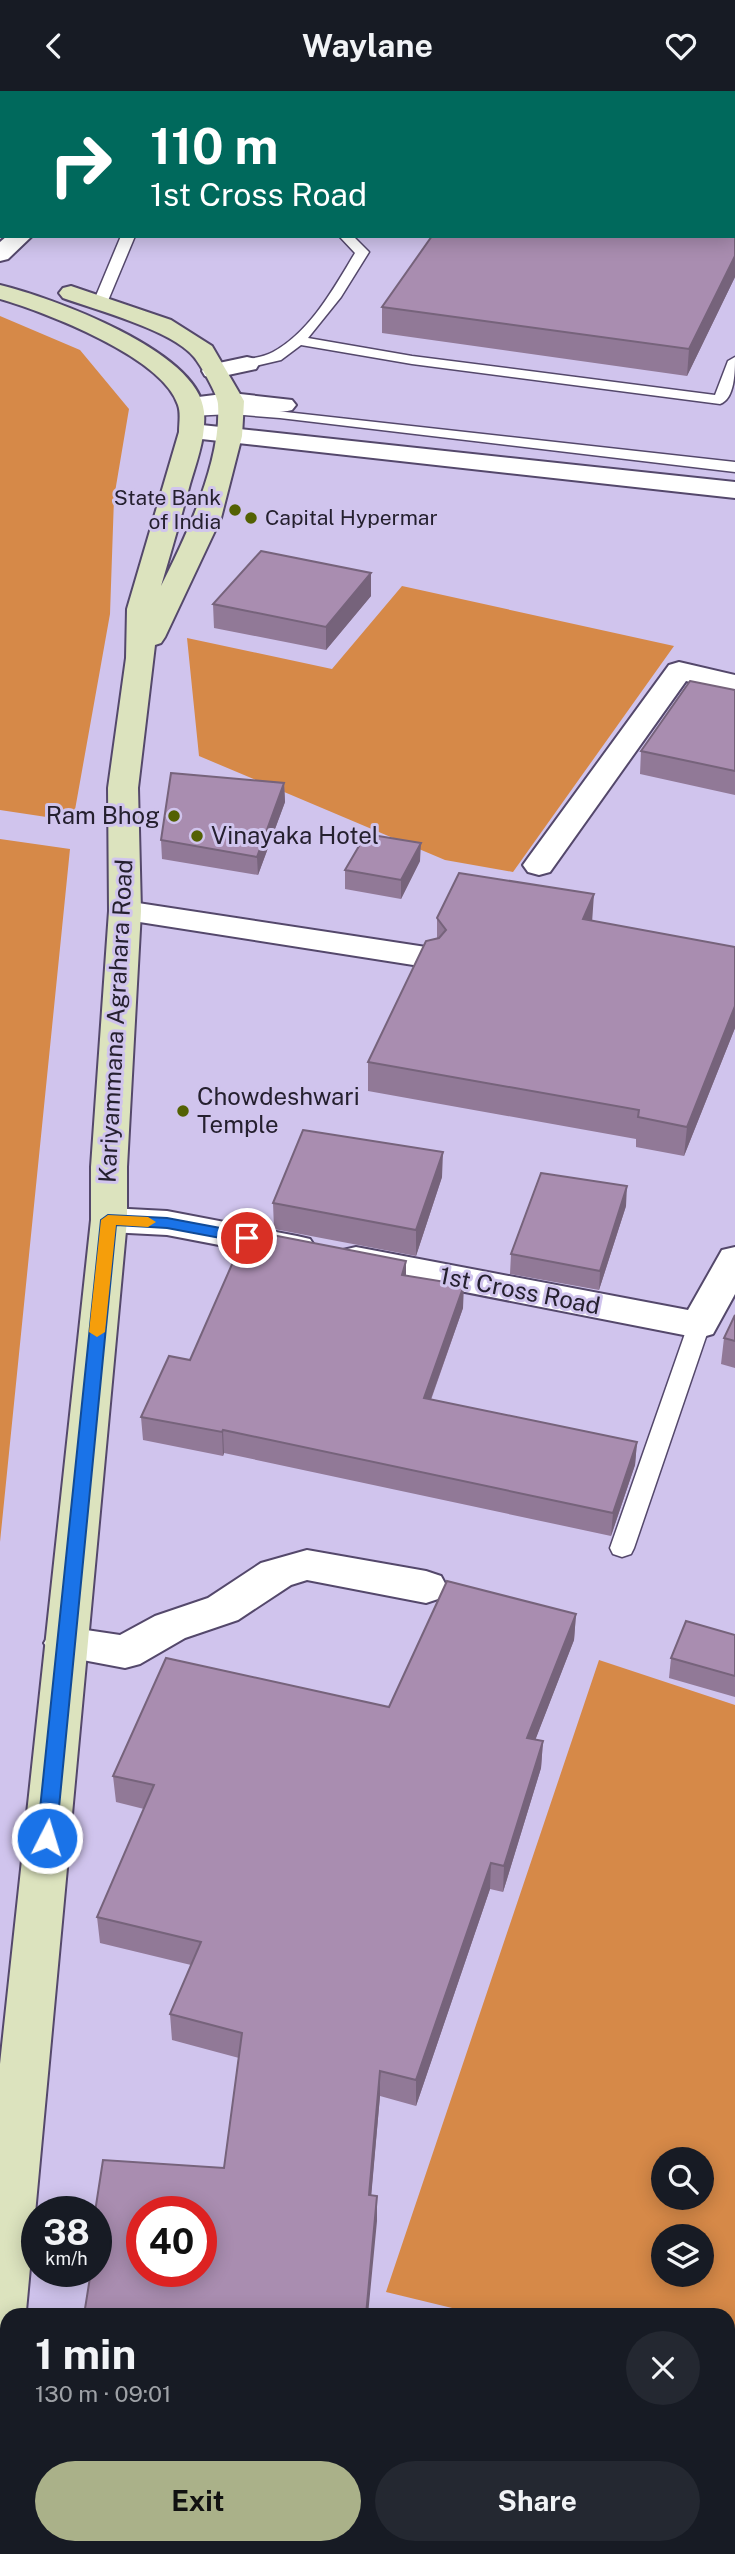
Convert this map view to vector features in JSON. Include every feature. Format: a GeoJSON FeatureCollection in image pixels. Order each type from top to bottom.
{"type":"FeatureCollection","features":[{"type":"Feature","properties":{"kind":"street"},"geometry":{"type":"LineString","coordinates":[[0,254],[19,238]]}},
{"type":"Feature","properties":{"kind":"street"},"geometry":{"type":"LineString","coordinates":[[0,272],[163,325],[203,351],[214,372],[230,416],[208,518],[140,658]]}},
{"type":"Feature","properties":{"kind":"street"},"geometry":{"type":"LineString","coordinates":[[0,292],[80,319],[128,345],[175,378],[191,416]]}},
{"type":"Feature","properties":{"kind":"street"},"geometry":{"type":"LineString","coordinates":[[214,372],[247,364]]}},
{"type":"Feature","properties":{"kind":"street"},"geometry":{"type":"LineString","coordinates":[[191,416],[230,416],[283,405]]}},
{"type":"Feature","properties":{"kind":"street"},"geometry":{"type":"LineString","coordinates":[[191,416],[230,416],[735,490]]}},
{"type":"Feature","properties":{"kind":"street","name":"Kariyammana Agrahara Road"},"geometry":{"type":"LineString","coordinates":[[0,2308],[108,1220],[125,911],[123,787],[140,658],[142,608],[191,416]]}},
{"type":"Feature","properties":{"kind":"street"},"geometry":{"type":"LineString","coordinates":[[539,865],[678,671],[735,684]]}},
{"type":"Feature","properties":{"kind":"street"},"geometry":{"type":"LineString","coordinates":[[125,911],[426,957]]}},
{"type":"Feature","properties":{"kind":"street","name":"1st Cross Road"},"geometry":{"type":"LineString","coordinates":[[108,1220],[167,1223],[699,1325]]}},
{"type":"Feature","properties":{"kind":"street"},"geometry":{"type":"LineString","coordinates":[[699,1325],[735,1259]]}},
{"type":"Feature","properties":{"kind":"street"},"geometry":{"type":"LineString","coordinates":[[125,1652],[170,1627],[223,1609],[276,1574],[307,1565],[426,1587]]}},
{"type":"Feature","properties":{"kind":"street"},"geometry":{"type":"LineString","coordinates":[[66,1643],[178,1664]]}},
{"type":"Feature","properties":{"kind":"lane"},"geometry":{"type":"LineString","coordinates":[[100,303],[127,238]]}},
{"type":"Feature","properties":{"kind":"lane"},"geometry":{"type":"LineString","coordinates":[[247,364],[276,357],[297,340],[343,286],[362,252],[347,238]]}},
{"type":"Feature","properties":{"kind":"lane"},"geometry":{"type":"LineString","coordinates":[[297,340],[412,360],[720,400],[735,362]]}},
{"type":"Feature","properties":{"kind":"lane"},"geometry":{"type":"LineString","coordinates":[[283,405],[735,454]]}},
{"type":"Feature","properties":{"kind":"lane"},"geometry":{"type":"LineString","coordinates":[[230,416],[735,467]]}},
{"type":"Feature","properties":{"kind":"lane"},"geometry":{"type":"LineString","coordinates":[[622,1548],[699,1325]]}},
{"type":"Feature","properties":{"kind":"shaded area"},"geometry":{"type":"Polygon","coordinates":[[[0,316],[80,350],[129,409],[114,498],[110,614],[73,821],[0,810],[0,316]]]}},
{"type":"Feature","properties":{"kind":"shaded area"},"geometry":{"type":"Polygon","coordinates":[[[402,586],[674,646],[513,872],[445,860],[199,756],[187,638],[332,669],[402,586]]]}},
{"type":"Feature","properties":{"kind":"shaded area"},"geometry":{"type":"Polygon","coordinates":[[[0,839],[70,849],[0,1542],[0,839]]]}},
{"type":"Feature","properties":{"kind":"shaded area"},"geometry":{"type":"Polygon","coordinates":[[[599,1660],[735,1705],[735,2308],[452,2308],[386,2292],[599,1660]]]}},
{"type":"Feature","properties":{"kind":"building"},"geometry":{"type":"Polygon","coordinates":[[[431,238],[735,238],[735,256],[689,349],[382,307],[431,238]]]}},
{"type":"Feature","properties":{"kind":"building"},"geometry":{"type":"Polygon","coordinates":[[[261,551],[371,573],[326,627],[213,604],[261,551]]]}},
{"type":"Feature","properties":{"kind":"building"},"geometry":{"type":"Polygon","coordinates":[[[690,681],[735,690],[735,771],[641,751],[690,681]]]}},
{"type":"Feature","properties":{"kind":"building"},"geometry":{"type":"Polygon","coordinates":[[[171,773],[284,783],[257,857],[161,840],[171,773]]]}},
{"type":"Feature","properties":{"kind":"building"},"geometry":{"type":"Polygon","coordinates":[[[366,834],[421,843],[401,880],[345,870],[366,834]]]}},
{"type":"Feature","properties":{"kind":"building"},"geometry":{"type":"Polygon","coordinates":[[[459,873],[594,894],[583,919],[735,947],[735,1006],[687,1127],[638,1117],[639,1110],[368,1062],[426,941],[439,938],[446,930],[437,918],[459,873]]]}},
{"type":"Feature","properties":{"kind":"building"},"geometry":{"type":"Polygon","coordinates":[[[303,1130],[443,1152],[416,1230],[273,1203],[303,1130]]]}},
{"type":"Feature","properties":{"kind":"building"},"geometry":{"type":"Polygon","coordinates":[[[541,1173],[627,1186],[600,1271],[511,1254],[541,1173]]]}},
{"type":"Feature","properties":{"kind":"building"},"geometry":{"type":"Polygon","coordinates":[[[262,1233],[406,1261],[402,1275],[464,1285],[424,1398],[637,1442],[613,1513],[223,1430],[222,1432],[141,1417],[169,1356],[190,1360],[244,1237],[259,1239],[262,1233]]]}},
{"type":"Feature","properties":{"kind":"building"},"geometry":{"type":"Polygon","coordinates":[[[735,1315],[735,1341],[724,1338],[735,1315]]]}},
{"type":"Feature","properties":{"kind":"building"},"geometry":{"type":"Polygon","coordinates":[[[447,1581],[576,1614],[527,1738],[543,1741],[504,1866],[491,1863],[416,2080],[380,2071],[369,2195],[377,2196],[367,2308],[85,2308],[88,2287],[112,2287],[112,2196],[97,2196],[103,2160],[224,2168],[242,2033],[170,2014],[201,1942],[97,1917],[154,1785],[113,1776],[166,1658],[389,1707],[447,1581]]]}},
{"type":"Feature","properties":{"kind":"building"},"geometry":{"type":"Polygon","coordinates":[[[686,1621],[735,1635],[735,1676],[671,1658],[686,1621]]]}},
{"type":"Feature","properties":{"kind":"slow traffic"},"geometry":{"type":"LineString","coordinates":[[97,1332],[108,1220],[148,1222]]}},
{"type":"Feature","properties":{"kind":"place","name":"State Bank of India"},"geometry":{"type":"Point","coordinates":[235,510]}},
{"type":"Feature","properties":{"kind":"place","name":"Capital Hypermar"},"geometry":{"type":"Point","coordinates":[251,518]}},
{"type":"Feature","properties":{"kind":"place","name":"Ram Bhog"},"geometry":{"type":"Point","coordinates":[174,816]}},
{"type":"Feature","properties":{"kind":"place","name":"Vinayaka Hotel"},"geometry":{"type":"Point","coordinates":[197,836]}},
{"type":"Feature","properties":{"kind":"place","name":"Chowdeshwari Temple"},"geometry":{"type":"Point","coordinates":[183,1111]}},
{"type":"Feature","properties":{"kind":"route"},"geometry":{"type":"LineString","coordinates":[[47,1838],[108,1220],[167,1223],[247,1238]]}}]}
